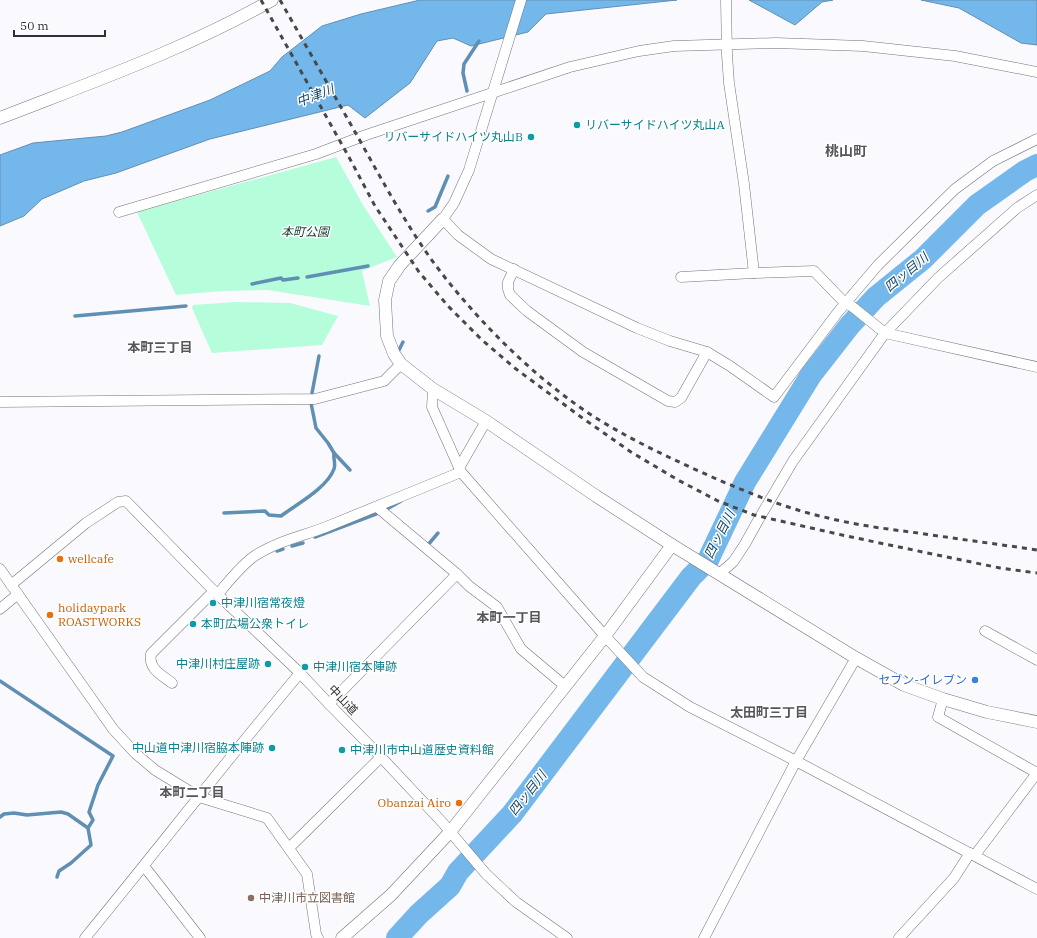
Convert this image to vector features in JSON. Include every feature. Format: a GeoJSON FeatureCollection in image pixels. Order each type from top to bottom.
{"type":"FeatureCollection","features":[{"type":"Feature","properties":{"kind":"street"},"geometry":{"type":"LineString","coordinates":[[0,118],[111,75],[208,34],[272,0]]}},
{"type":"Feature","properties":{"kind":"street"},"geometry":{"type":"LineString","coordinates":[[521,0],[469,170],[454,203],[443,219],[400,265],[389,282],[385,300],[387,336],[394,354],[401,364],[433,389],[486,421],[596,496],[672,545],[856,658],[904,685],[943,699],[987,712],[1037,722]]}},
{"type":"Feature","properties":{"kind":"street"},"geometry":{"type":"LineString","coordinates":[[726,0],[726,41],[730,83],[744,184],[754,273]]}},
{"type":"Feature","properties":{"kind":"street"},"geometry":{"type":"LineString","coordinates":[[119,212],[316,154],[366,135],[570,67],[639,51],[726,41],[863,46],[955,56],[1037,72]]}},
{"type":"Feature","properties":{"kind":"street"},"geometry":{"type":"LineString","coordinates":[[443,219],[458,236],[492,259],[637,328],[670,341],[707,352],[730,366],[774,397],[850,305],[878,265],[955,189],[993,161],[1037,139]]}},
{"type":"Feature","properties":{"kind":"street"},"geometry":{"type":"LineString","coordinates":[[717,573],[733,562],[793,461],[882,331],[938,278],[1017,208],[1037,195]]}},
{"type":"Feature","properties":{"kind":"street"},"geometry":{"type":"LineString","coordinates":[[514,269],[508,282],[508,289],[510,295],[527,310],[583,352],[668,402],[675,402],[681,398],[707,352]]}},
{"type":"Feature","properties":{"kind":"street"},"geometry":{"type":"LineString","coordinates":[[681,277],[814,271],[850,305],[882,331],[1037,367]]}},
{"type":"Feature","properties":{"kind":"street"},"geometry":{"type":"LineString","coordinates":[[0,402],[315,400],[384,381],[401,364]]}},
{"type":"Feature","properties":{"kind":"street"},"geometry":{"type":"LineString","coordinates":[[433,389],[432,407],[460,470],[638,672],[649,681],[690,707],[1037,889]]}},
{"type":"Feature","properties":{"kind":"street"},"geometry":{"type":"LineString","coordinates":[[172,683],[153,668],[150,661],[151,654],[255,556],[289,539],[304,536],[377,507],[460,470],[486,421]]}},
{"type":"Feature","properties":{"kind":"street","name":"中山道"},"geometry":{"type":"LineString","coordinates":[[12,585],[86,523],[118,502],[126,501],[216,592],[300,673],[442,822],[482,869],[516,902],[567,938]]}},
{"type":"Feature","properties":{"kind":"street"},"geometry":{"type":"LineString","coordinates":[[377,507],[457,574],[469,586],[497,607],[520,649],[565,686]]}},
{"type":"Feature","properties":{"kind":"street"},"geometry":{"type":"LineString","coordinates":[[342,938],[391,895],[450,832],[605,636],[672,545]]}},
{"type":"Feature","properties":{"kind":"street"},"geometry":{"type":"LineString","coordinates":[[0,568],[113,729],[135,753],[155,770],[199,797],[267,818],[307,874],[316,934],[318,938]]}},
{"type":"Feature","properties":{"kind":"street"},"geometry":{"type":"LineString","coordinates":[[329,704],[457,574]]}},
{"type":"Feature","properties":{"kind":"street"},"geometry":{"type":"LineString","coordinates":[[0,610],[18,594]]}},
{"type":"Feature","properties":{"kind":"street"},"geometry":{"type":"LineString","coordinates":[[985,632],[1037,660]]}},
{"type":"Feature","properties":{"kind":"street"},"geometry":{"type":"LineString","coordinates":[[704,938],[796,762],[856,658]]}},
{"type":"Feature","properties":{"kind":"street"},"geometry":{"type":"LineString","coordinates":[[85,938],[245,738],[300,673]]}},
{"type":"Feature","properties":{"kind":"street"},"geometry":{"type":"LineString","coordinates":[[899,938],[954,878],[1037,773],[938,717],[943,699]]}},
{"type":"Feature","properties":{"kind":"street"},"geometry":{"type":"LineString","coordinates":[[288,848],[381,757]]}},
{"type":"Feature","properties":{"kind":"street"},"geometry":{"type":"LineString","coordinates":[[144,866],[200,938]]}},
{"type":"Feature","properties":{"kind":"green space","name":"本町公園"},"geometry":{"type":"Polygon","coordinates":[[[336,157],[363,205],[397,257],[362,271],[370,306],[268,290],[221,291],[176,295],[137,212],[336,157]]]}},
{"type":"Feature","properties":{"kind":"green space"},"geometry":{"type":"Polygon","coordinates":[[[235,302],[290,303],[338,316],[322,345],[212,353],[192,308],[193,305],[235,302]]]}},
{"type":"Feature","properties":{"kind":"water","name":"中津川"},"geometry":{"type":"Polygon","coordinates":[[[420,0],[677,0],[546,14],[528,32],[471,46],[453,38],[437,41],[410,83],[365,118],[348,105],[210,139],[116,173],[84,181],[42,199],[24,216],[0,226],[0,155],[33,143],[106,136],[122,132],[210,100],[270,71],[282,57],[322,26],[361,14],[420,0]]]}},
{"type":"Feature","properties":{"kind":"water"},"geometry":{"type":"Polygon","coordinates":[[[749,0],[833,0],[822,2],[795,25],[749,0]]]}},
{"type":"Feature","properties":{"kind":"water"},"geometry":{"type":"Polygon","coordinates":[[[921,0],[1037,0],[1037,45],[1021,43],[959,8],[921,0]]]}},
{"type":"Feature","properties":{"kind":"waterway"},"geometry":{"type":"LineString","coordinates":[[467,91],[463,73],[464,64],[479,41]]}},
{"type":"Feature","properties":{"kind":"waterway","name":"四ッ目川"},"geometry":{"type":"LineString","coordinates":[[397,938],[419,914],[450,886],[458,872],[512,814],[691,577],[708,560],[745,482],[811,375],[850,325],[876,297],[923,259],[977,205],[1025,171],[1037,165]]}},
{"type":"Feature","properties":{"kind":"waterway"},"geometry":{"type":"LineString","coordinates":[[428,211],[435,207],[448,176]]}},
{"type":"Feature","properties":{"kind":"waterway"},"geometry":{"type":"LineString","coordinates":[[307,277],[368,266]]}},
{"type":"Feature","properties":{"kind":"waterway"},"geometry":{"type":"LineString","coordinates":[[252,284],[281,278],[283,280],[298,278]]}},
{"type":"Feature","properties":{"kind":"waterway"},"geometry":{"type":"LineString","coordinates":[[75,316],[186,306]]}},
{"type":"Feature","properties":{"kind":"waterway"},"geometry":{"type":"LineString","coordinates":[[398,352],[403,342]]}},
{"type":"Feature","properties":{"kind":"waterway"},"geometry":{"type":"LineString","coordinates":[[312,393],[319,356]]}},
{"type":"Feature","properties":{"kind":"waterway"},"geometry":{"type":"LineString","coordinates":[[311,403],[316,428],[334,453],[350,470]]}},
{"type":"Feature","properties":{"kind":"waterway"},"geometry":{"type":"LineString","coordinates":[[224,513],[265,511],[269,515],[281,516],[311,495],[325,483],[334,469],[334,453]]}},
{"type":"Feature","properties":{"kind":"waterway"},"geometry":{"type":"LineString","coordinates":[[387,509],[401,501]]}},
{"type":"Feature","properties":{"kind":"waterway"},"geometry":{"type":"LineString","coordinates":[[315,537],[376,514]]}},
{"type":"Feature","properties":{"kind":"waterway"},"geometry":{"type":"LineString","coordinates":[[427,546],[438,533]]}},
{"type":"Feature","properties":{"kind":"waterway"},"geometry":{"type":"LineString","coordinates":[[292,546],[303,543]]}},
{"type":"Feature","properties":{"kind":"waterway"},"geometry":{"type":"LineString","coordinates":[[277,551],[283,549]]}},
{"type":"Feature","properties":{"kind":"waterway"},"geometry":{"type":"LineString","coordinates":[[0,681],[113,756],[98,785],[89,812],[93,820],[88,828],[68,814],[61,812],[27,815],[14,813],[4,814],[0,817]]}},
{"type":"Feature","properties":{"kind":"waterway"},"geometry":{"type":"LineString","coordinates":[[57,877],[59,871],[71,863],[91,845],[88,828]]}},
{"type":"Feature","properties":{"kind":"railway"},"geometry":{"type":"LineString","coordinates":[[261,0],[375,206],[419,272],[448,306],[481,339],[516,369],[581,417],[631,452],[678,480],[718,501],[754,515],[1000,568],[1037,573]]}},
{"type":"Feature","properties":{"kind":"railway"},"geometry":{"type":"LineString","coordinates":[[280,0],[394,200],[431,259],[466,303],[486,325],[528,366],[573,402],[596,418],[638,442],[667,456],[740,489],[795,509],[859,525],[1037,550]]}},
{"type":"Feature","properties":{"kind":"place","name":"リバーサイドハイツ丸山A"},"geometry":{"type":"Point","coordinates":[577,125]}},
{"type":"Feature","properties":{"kind":"place","name":"リバーサイドハイツ丸山B"},"geometry":{"type":"Point","coordinates":[531,137]}},
{"type":"Feature","properties":{"kind":"place","name":"wellcafe"},"geometry":{"type":"Point","coordinates":[60,559]}},
{"type":"Feature","properties":{"kind":"place","name":"中津川宿常夜燈"},"geometry":{"type":"Point","coordinates":[213,603]}},
{"type":"Feature","properties":{"kind":"place","name":"holidaypark ROASTWORKS"},"geometry":{"type":"Point","coordinates":[50,615]}},
{"type":"Feature","properties":{"kind":"place","name":"本町広場公衆トイレ"},"geometry":{"type":"Point","coordinates":[193,624]}},
{"type":"Feature","properties":{"kind":"place","name":"中津川村庄屋跡"},"geometry":{"type":"Point","coordinates":[268,664]}},
{"type":"Feature","properties":{"kind":"place","name":"中津川宿本陣跡"},"geometry":{"type":"Point","coordinates":[305,667]}},
{"type":"Feature","properties":{"kind":"place","name":"セブン-イレブン"},"geometry":{"type":"Point","coordinates":[975,680]}},
{"type":"Feature","properties":{"kind":"place","name":"中山道中津川宿脇本陣跡"},"geometry":{"type":"Point","coordinates":[272,748]}},
{"type":"Feature","properties":{"kind":"place","name":"中津川市中山道歴史資料館"},"geometry":{"type":"Point","coordinates":[342,750]}},
{"type":"Feature","properties":{"kind":"place","name":"Obanzai Airo"},"geometry":{"type":"Point","coordinates":[459,803]}},
{"type":"Feature","properties":{"kind":"place","name":"中津川市立図書館"},"geometry":{"type":"Point","coordinates":[251,898]}},
{"type":"Feature","properties":{"kind":"district","name":"桃山町"},"geometry":{"type":"Point","coordinates":[846,151]}},
{"type":"Feature","properties":{"kind":"district","name":"本町三丁目"},"geometry":{"type":"Point","coordinates":[160,347]}},
{"type":"Feature","properties":{"kind":"district","name":"本町一丁目"},"geometry":{"type":"Point","coordinates":[509,617]}},
{"type":"Feature","properties":{"kind":"district","name":"太田町三丁目"},"geometry":{"type":"Point","coordinates":[769,712]}},
{"type":"Feature","properties":{"kind":"district","name":"本町二丁目"},"geometry":{"type":"Point","coordinates":[192,792]}}]}
